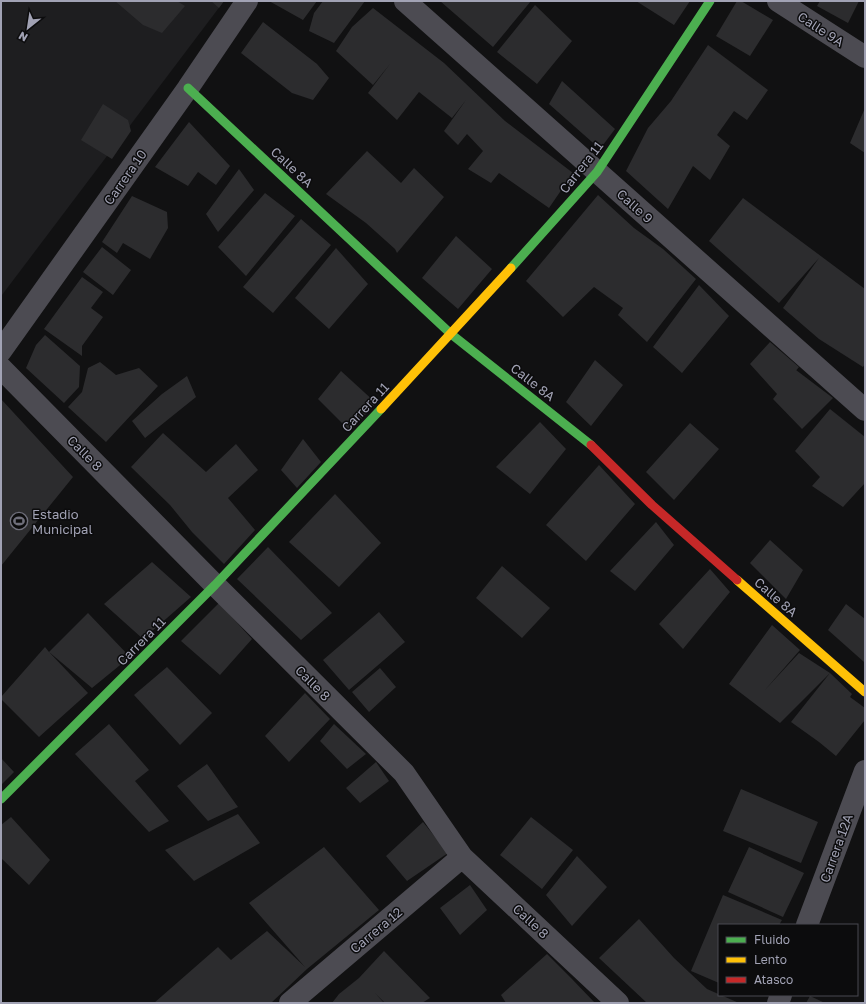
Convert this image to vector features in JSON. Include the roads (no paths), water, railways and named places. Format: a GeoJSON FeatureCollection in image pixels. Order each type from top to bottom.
{"type":"FeatureCollection","features":[{"type":"Feature","properties":{"kind":"street","name":"Carrera 10"},"geometry":{"type":"LineString","coordinates":[[1,351],[188,88],[247,1]]}},
{"type":"Feature","properties":{"kind":"street","name":"Calle 9"},"geometry":{"type":"LineString","coordinates":[[405,1],[865,410]]}},
{"type":"Feature","properties":{"kind":"street","name":"Carrera 11"},"geometry":{"type":"LineString","coordinates":[[1,799],[215,585],[452,334],[597,172],[710,1]]}},
{"type":"Feature","properties":{"kind":"street","name":"Calle 9A"},"geometry":{"type":"LineString","coordinates":[[778,1],[865,57]]}},
{"type":"Feature","properties":{"kind":"street","name":"Calle 8A"},"geometry":{"type":"LineString","coordinates":[[188,88],[452,334],[588,442],[652,505],[865,692]]}},
{"type":"Feature","properties":{"kind":"street","name":"Calle 8"},"geometry":{"type":"LineString","coordinates":[[1,368],[215,585],[404,773],[462,857],[618,1003]]}},
{"type":"Feature","properties":{"kind":"street","name":"Carrera 12A"},"geometry":{"type":"LineString","coordinates":[[807,924],[865,771]]}},
{"type":"Feature","properties":{"kind":"street","name":"Carrera 12"},"geometry":{"type":"LineString","coordinates":[[290,1003],[462,857]]}},
{"type":"Feature","properties":{"kind":"place","name":"Estadio Municipal"},"geometry":{"type":"Point","coordinates":[19,521]}}]}
